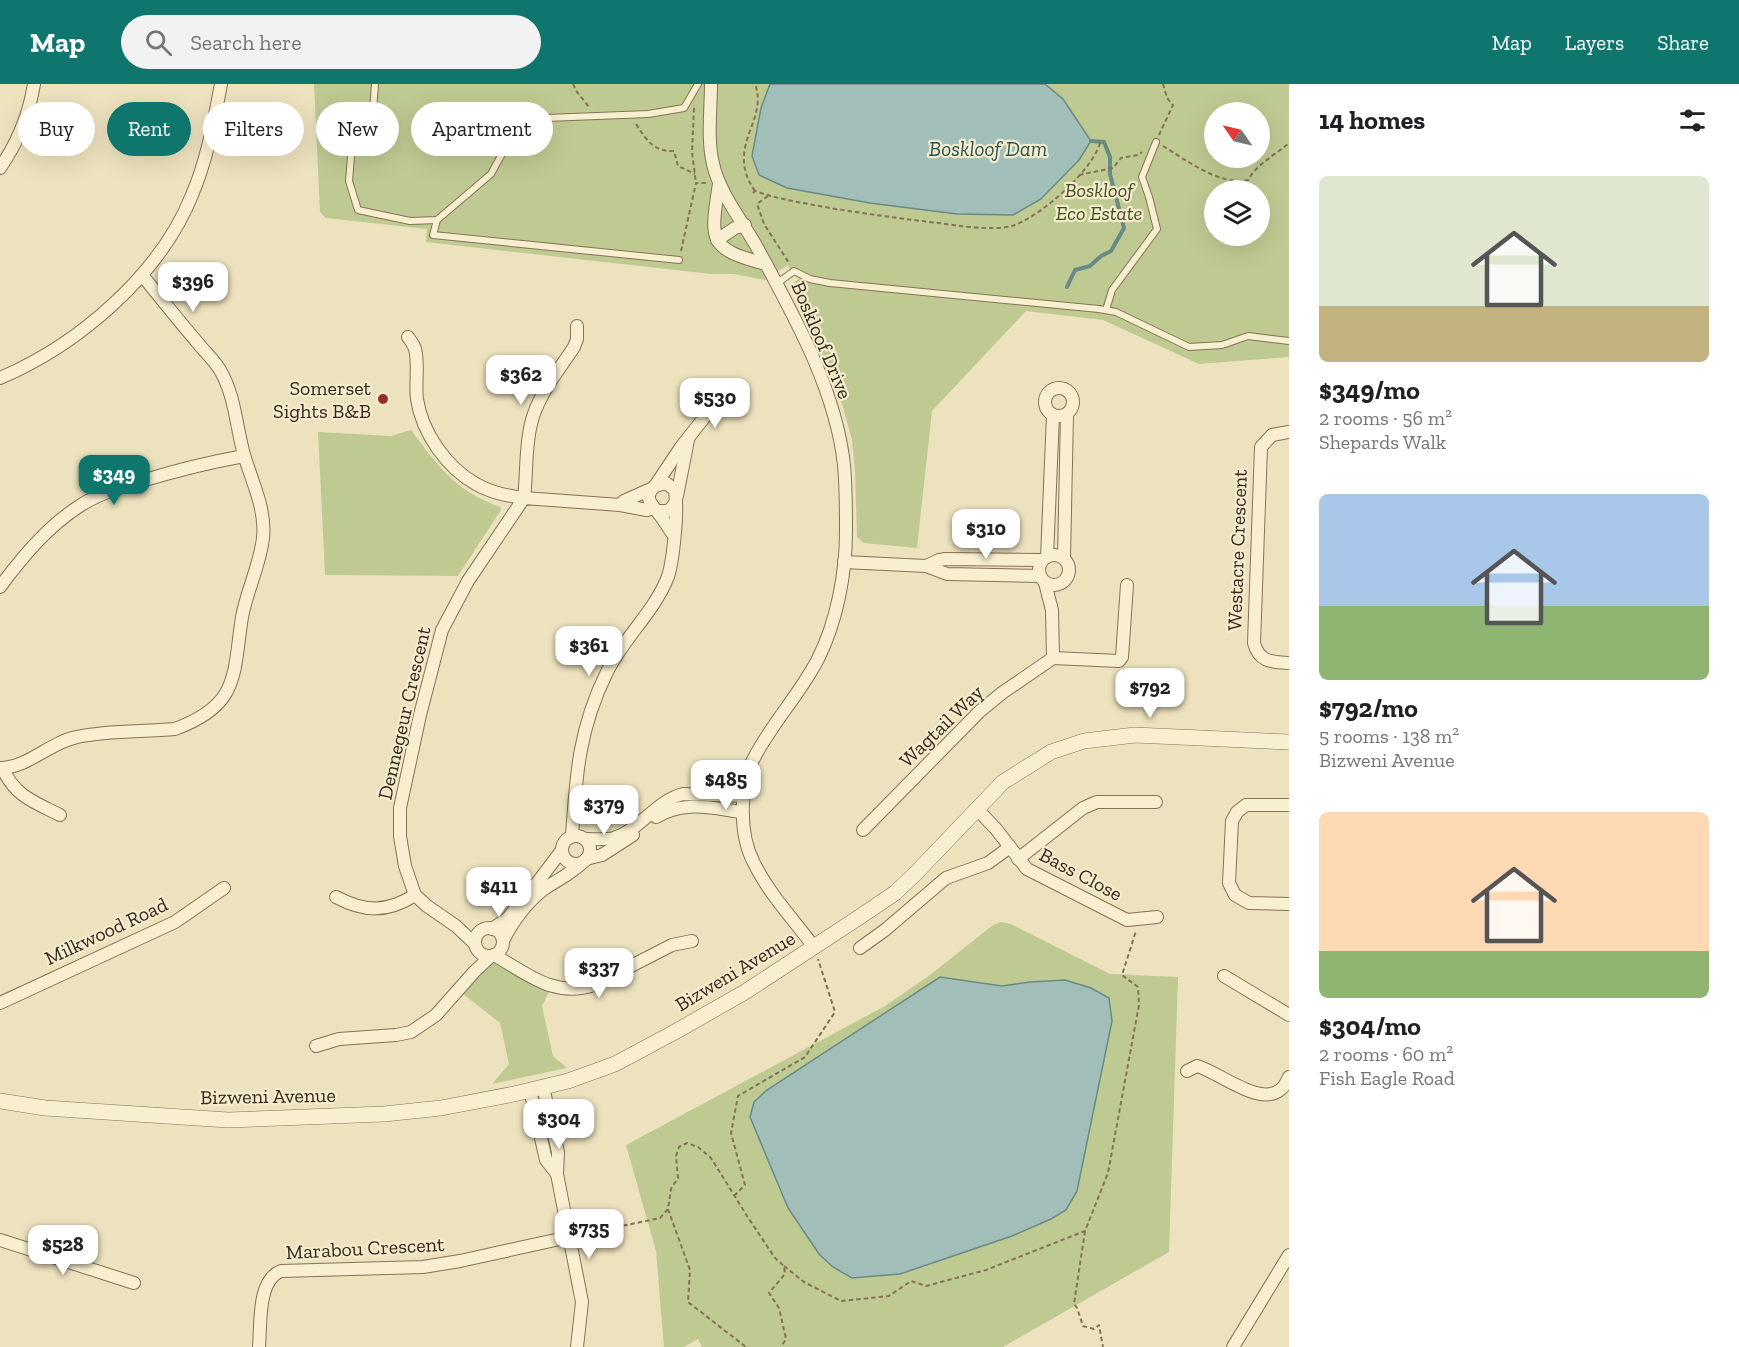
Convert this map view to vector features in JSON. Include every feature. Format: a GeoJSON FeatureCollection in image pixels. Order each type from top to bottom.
{"type":"FeatureCollection","features":[{"type":"Feature","properties":{"kind":"street"},"geometry":{"type":"LineString","coordinates":[[0,168],[19,136],[34,84]]}},
{"type":"Feature","properties":{"kind":"street"},"geometry":{"type":"LineString","coordinates":[[0,378],[57,348],[84,329],[142,275],[176,226],[192,196],[204,161],[221,84]]}},
{"type":"Feature","properties":{"kind":"street"},"geometry":{"type":"LineString","coordinates":[[711,84],[712,161],[718,184],[714,214],[717,240],[720,246],[733,255],[766,264]]}},
{"type":"Feature","properties":{"kind":"street","name":"Boskloof Drive"},"geometry":{"type":"LineString","coordinates":[[718,184],[745,225],[818,369],[829,399],[844,463],[846,532],[844,562],[830,629],[818,658],[801,687],[753,759],[746,779],[742,812],[747,845],[753,862],[767,886],[814,947]]}},
{"type":"Feature","properties":{"kind":"street"},"geometry":{"type":"LineString","coordinates":[[717,240],[735,228],[745,225]]}},
{"type":"Feature","properties":{"kind":"street"},"geometry":{"type":"LineString","coordinates":[[60,815],[20,793],[9,783],[1,768],[14,766],[76,737],[175,729],[199,718],[215,707],[226,695],[235,674],[243,617],[263,537],[263,518],[257,492],[244,456],[237,416],[220,371],[142,275]]}},
{"type":"Feature","properties":{"kind":"street"},"geometry":{"type":"LineString","coordinates":[[524,498],[531,423],[543,396],[574,347],[577,339],[577,326]]}},
{"type":"Feature","properties":{"kind":"street"},"geometry":{"type":"LineString","coordinates":[[408,337],[415,348],[418,401],[425,427],[455,469],[476,484],[502,495],[647,510],[669,511],[677,499]]}},
{"type":"Feature","properties":{"kind":"street"},"geometry":{"type":"LineString","coordinates":[[1059,388],[1067,391],[1073,398],[1072,407],[1066,414],[1053,415],[1047,408],[1046,399],[1050,391],[1059,388]]}},
{"type":"Feature","properties":{"kind":"street"},"geometry":{"type":"LineString","coordinates":[[673,534],[648,499],[653,488],[710,411],[726,402]]}},
{"type":"Feature","properties":{"kind":"street"},"geometry":{"type":"LineString","coordinates":[[844,562],[926,566],[947,574],[1043,579],[1054,586],[1061,584],[1066,580],[1070,571],[1064,558],[1066,414]]}},
{"type":"Feature","properties":{"kind":"street"},"geometry":{"type":"LineString","coordinates":[[1053,415],[1045,558],[1040,566],[1052,610],[1053,658],[1117,661],[1122,657],[1127,585]]}},
{"type":"Feature","properties":{"kind":"street","name":"Westacre Crescent"},"geometry":{"type":"LineString","coordinates":[[1289,432],[1272,435],[1261,447],[1254,643],[1256,650],[1264,660],[1289,663]]}},
{"type":"Feature","properties":{"kind":"street"},"geometry":{"type":"LineString","coordinates":[[474,972],[477,935],[507,919],[562,850],[565,842],[572,836],[577,766],[588,719],[607,671],[667,578],[677,519],[677,499],[688,439]]}},
{"type":"Feature","properties":{"kind":"street"},"geometry":{"type":"LineString","coordinates":[[0,587],[34,544],[82,504],[109,491],[135,483],[212,462],[244,456]]}},
{"type":"Feature","properties":{"kind":"street"},"geometry":{"type":"LineString","coordinates":[[620,506],[624,501],[660,483],[671,486],[677,499]]}},
{"type":"Feature","properties":{"kind":"street","name":"Dennegeur Crescent"},"geometry":{"type":"LineString","coordinates":[[415,895],[405,866],[400,836],[400,808],[437,645],[442,630],[468,581],[524,498]]}},
{"type":"Feature","properties":{"kind":"street"},"geometry":{"type":"LineString","coordinates":[[926,566],[946,559],[1045,558],[1055,555],[1064,558]]}},
{"type":"Feature","properties":{"kind":"street"},"geometry":{"type":"LineString","coordinates":[[1052,610],[1061,584]]}},
{"type":"Feature","properties":{"kind":"street","name":"Wagtail Way"},"geometry":{"type":"LineString","coordinates":[[863,830],[980,711],[1053,658]]}},
{"type":"Feature","properties":{"kind":"street","name":"Bizweni Avenue"},"geometry":{"type":"LineString","coordinates":[[0,1101],[56,1109],[228,1120],[414,1112],[537,1089],[615,1064],[745,992],[814,947],[895,893],[1003,782],[1051,752],[1084,741],[1136,735],[1289,742]]}},
{"type":"Feature","properties":{"kind":"street"},"geometry":{"type":"LineString","coordinates":[[572,836],[585,839],[606,839],[627,832],[663,804],[744,796]]}},
{"type":"Feature","properties":{"kind":"street"},"geometry":{"type":"LineString","coordinates":[[562,850],[563,855],[574,864],[602,855],[678,801]]}},
{"type":"Feature","properties":{"kind":"street"},"geometry":{"type":"LineString","coordinates":[[708,801],[742,812]]}},
{"type":"Feature","properties":{"kind":"street"},"geometry":{"type":"LineString","coordinates":[[1018,859],[1083,808],[1097,802],[1156,802]]}},
{"type":"Feature","properties":{"kind":"street"},"geometry":{"type":"LineString","coordinates":[[1289,805],[1246,805],[1237,812],[1232,821],[1229,882],[1235,895],[1249,903],[1289,904]]}},
{"type":"Feature","properties":{"kind":"street","name":"Bass Close"},"geometry":{"type":"LineString","coordinates":[[977,809],[1032,873],[1127,920],[1157,917]]}},
{"type":"Feature","properties":{"kind":"street"},"geometry":{"type":"LineString","coordinates":[[316,1046],[339,1039],[411,1032],[436,1015],[474,972],[498,950],[516,919],[534,898],[584,861],[590,851],[585,839]]}},
{"type":"Feature","properties":{"kind":"street"},"geometry":{"type":"LineString","coordinates":[[860,948],[885,930],[946,878],[988,863],[1010,847]]}},
{"type":"Feature","properties":{"kind":"street","name":"Milkwood Road"},"geometry":{"type":"LineString","coordinates":[[0,1003],[175,922],[224,888]]}},
{"type":"Feature","properties":{"kind":"street"},"geometry":{"type":"LineString","coordinates":[[336,897],[351,905],[372,908],[401,904],[415,895],[456,926],[477,948],[498,950],[510,963],[543,984],[567,990],[594,985],[672,945],[692,941]]}},
{"type":"Feature","properties":{"kind":"street"},"geometry":{"type":"LineString","coordinates":[[456,926],[488,929],[500,933],[498,950]]}},
{"type":"Feature","properties":{"kind":"street"},"geometry":{"type":"LineString","coordinates":[[1224,976],[1289,1015]]}},
{"type":"Feature","properties":{"kind":"street"},"geometry":{"type":"LineString","coordinates":[[1187,1071],[1197,1066],[1208,1069],[1252,1093],[1274,1094],[1282,1088],[1289,1077]]}},
{"type":"Feature","properties":{"kind":"street"},"geometry":{"type":"LineString","coordinates":[[537,1089],[546,1160],[557,1174],[582,1302],[577,1347]]}},
{"type":"Feature","properties":{"kind":"street","name":"Marabou Crescent"},"geometry":{"type":"LineString","coordinates":[[259,1347],[264,1288],[269,1278],[281,1271],[423,1267],[460,1262],[569,1237]]}},
{"type":"Feature","properties":{"kind":"street"},"geometry":{"type":"LineString","coordinates":[[0,1240],[134,1283]]}},
{"type":"Feature","properties":{"kind":"street"},"geometry":{"type":"LineString","coordinates":[[1233,1347],[1289,1255]]}},
{"type":"Feature","properties":{"kind":"lane"},"geometry":{"type":"LineString","coordinates":[[375,84],[373,111],[353,133],[350,181],[358,210],[410,221],[437,220]]}},
{"type":"Feature","properties":{"kind":"lane"},"geometry":{"type":"LineString","coordinates":[[679,260],[433,235],[437,220],[491,174],[521,119],[648,114],[684,108],[698,84]]}},
{"type":"Feature","properties":{"kind":"lane"},"geometry":{"type":"LineString","coordinates":[[1106,310],[1112,290],[1157,229],[1142,177],[1156,142]]}},
{"type":"Feature","properties":{"kind":"lane"},"geometry":{"type":"LineString","coordinates":[[776,284],[794,271],[810,279],[830,283],[1106,310],[1116,312],[1189,347],[1222,345],[1248,336],[1289,341]]}},
{"type":"Feature","properties":{"kind":"path"},"geometry":{"type":"LineString","coordinates":[[573,84],[592,110]]}},
{"type":"Feature","properties":{"kind":"path"},"geometry":{"type":"LineString","coordinates":[[755,84],[758,102],[743,158],[747,179],[754,192],[888,218],[975,228],[1011,226],[1031,216],[1052,201],[1078,176],[1097,153],[1100,143]]}},
{"type":"Feature","properties":{"kind":"path"},"geometry":{"type":"LineString","coordinates":[[1078,176],[1113,168],[1121,159],[1138,155],[1156,142],[1173,105],[1167,98],[1163,84]]}},
{"type":"Feature","properties":{"kind":"path"},"geometry":{"type":"LineString","coordinates":[[679,260],[696,183],[692,152],[695,112],[690,97]]}},
{"type":"Feature","properties":{"kind":"path"},"geometry":{"type":"LineString","coordinates":[[624,115],[636,124],[649,144],[664,152],[674,152],[678,166],[695,174]]}},
{"type":"Feature","properties":{"kind":"path"},"geometry":{"type":"LineString","coordinates":[[1156,142],[1221,179],[1240,182],[1248,180],[1268,159],[1289,143]]}},
{"type":"Feature","properties":{"kind":"path"},"geometry":{"type":"LineString","coordinates":[[696,183],[718,184]]}},
{"type":"Feature","properties":{"kind":"path"},"geometry":{"type":"LineString","coordinates":[[768,196],[757,204],[764,224],[794,271]]}},
{"type":"Feature","properties":{"kind":"path"},"geometry":{"type":"LineString","coordinates":[[1103,1347],[1099,1325],[1094,1329],[1083,1326],[1074,1304],[1085,1231],[1108,1173],[1137,1017],[1138,987],[1122,975],[1140,920]]}},
{"type":"Feature","properties":{"kind":"path"},"geometry":{"type":"LineString","coordinates":[[734,1196],[745,1185],[731,1133],[738,1096],[805,1058],[835,1012],[814,947]]}},
{"type":"Feature","properties":{"kind":"path"},"geometry":{"type":"LineString","coordinates":[[569,1237],[660,1218],[668,1209],[672,1189],[678,1178],[676,1156],[679,1147],[687,1143],[698,1147],[711,1158],[775,1258],[804,1282],[841,1301],[889,1296],[911,1281],[926,1287],[986,1270],[1085,1231]]}},
{"type":"Feature","properties":{"kind":"path"},"geometry":{"type":"LineString","coordinates":[[668,1209],[690,1270],[688,1302],[746,1347]]}},
{"type":"Feature","properties":{"kind":"path"},"geometry":{"type":"LineString","coordinates":[[781,1347],[786,1339],[779,1308],[769,1293],[785,1274],[784,1266]]}},
{"type":"Feature","properties":{"kind":"green space","name":"Boskloof Eco Estate"},"geometry":{"type":"Polygon","coordinates":[[[314,84],[1289,84],[1289,357],[1199,364],[1103,320],[1026,311],[932,411],[917,548],[864,543],[857,537],[852,440],[840,397],[792,284],[799,279],[791,273],[788,265],[765,280],[734,274],[711,274],[426,242],[427,229],[326,218],[320,212],[317,156],[399,156],[399,102],[316,102],[316,127],[314,84]]]}},
{"type":"Feature","properties":{"kind":"green space"},"geometry":{"type":"Polygon","coordinates":[[[411,430],[439,466],[459,485],[500,507],[501,510],[458,576],[325,575],[318,432],[391,436],[411,430]]]}},
{"type":"Feature","properties":{"kind":"green space"},"geometry":{"type":"Polygon","coordinates":[[[1001,922],[1011,924],[1110,974],[1178,977],[1169,1252],[1003,1347],[702,1347],[698,1339],[684,1347],[664,1347],[656,1251],[626,1145],[885,1006],[930,975],[993,925],[1001,922]]]}},
{"type":"Feature","properties":{"kind":"green space"},"geometry":{"type":"Polygon","coordinates":[[[490,964],[505,965],[549,992],[542,1006],[553,1056],[567,1068],[492,1084],[509,1064],[500,1023],[462,993],[490,964]]]}},
{"type":"Feature","properties":{"kind":"water","name":"Boskloof Dam"},"geometry":{"type":"Polygon","coordinates":[[[770,84],[1045,84],[1063,99],[1091,141],[1079,160],[1041,199],[1013,215],[957,214],[870,203],[787,188],[759,175],[752,156],[761,108],[770,84]]]}},
{"type":"Feature","properties":{"kind":"water"},"geometry":{"type":"Polygon","coordinates":[[[940,977],[1002,986],[1065,980],[1091,988],[1109,998],[1112,1021],[1077,1191],[1066,1210],[1012,1236],[900,1274],[852,1278],[833,1267],[819,1254],[788,1208],[750,1117],[754,1102],[767,1090],[940,977]]]}},
{"type":"Feature","properties":{"kind":"waterway"},"geometry":{"type":"LineString","coordinates":[[1067,287],[1075,270],[1090,266],[1111,251],[1124,228],[1110,174],[1110,157],[1104,142],[1091,141]]}},
{"type":"Feature","properties":{"kind":"place","name":"Somerset Sights B&B"},"geometry":{"type":"Point","coordinates":[383,399]}}]}
